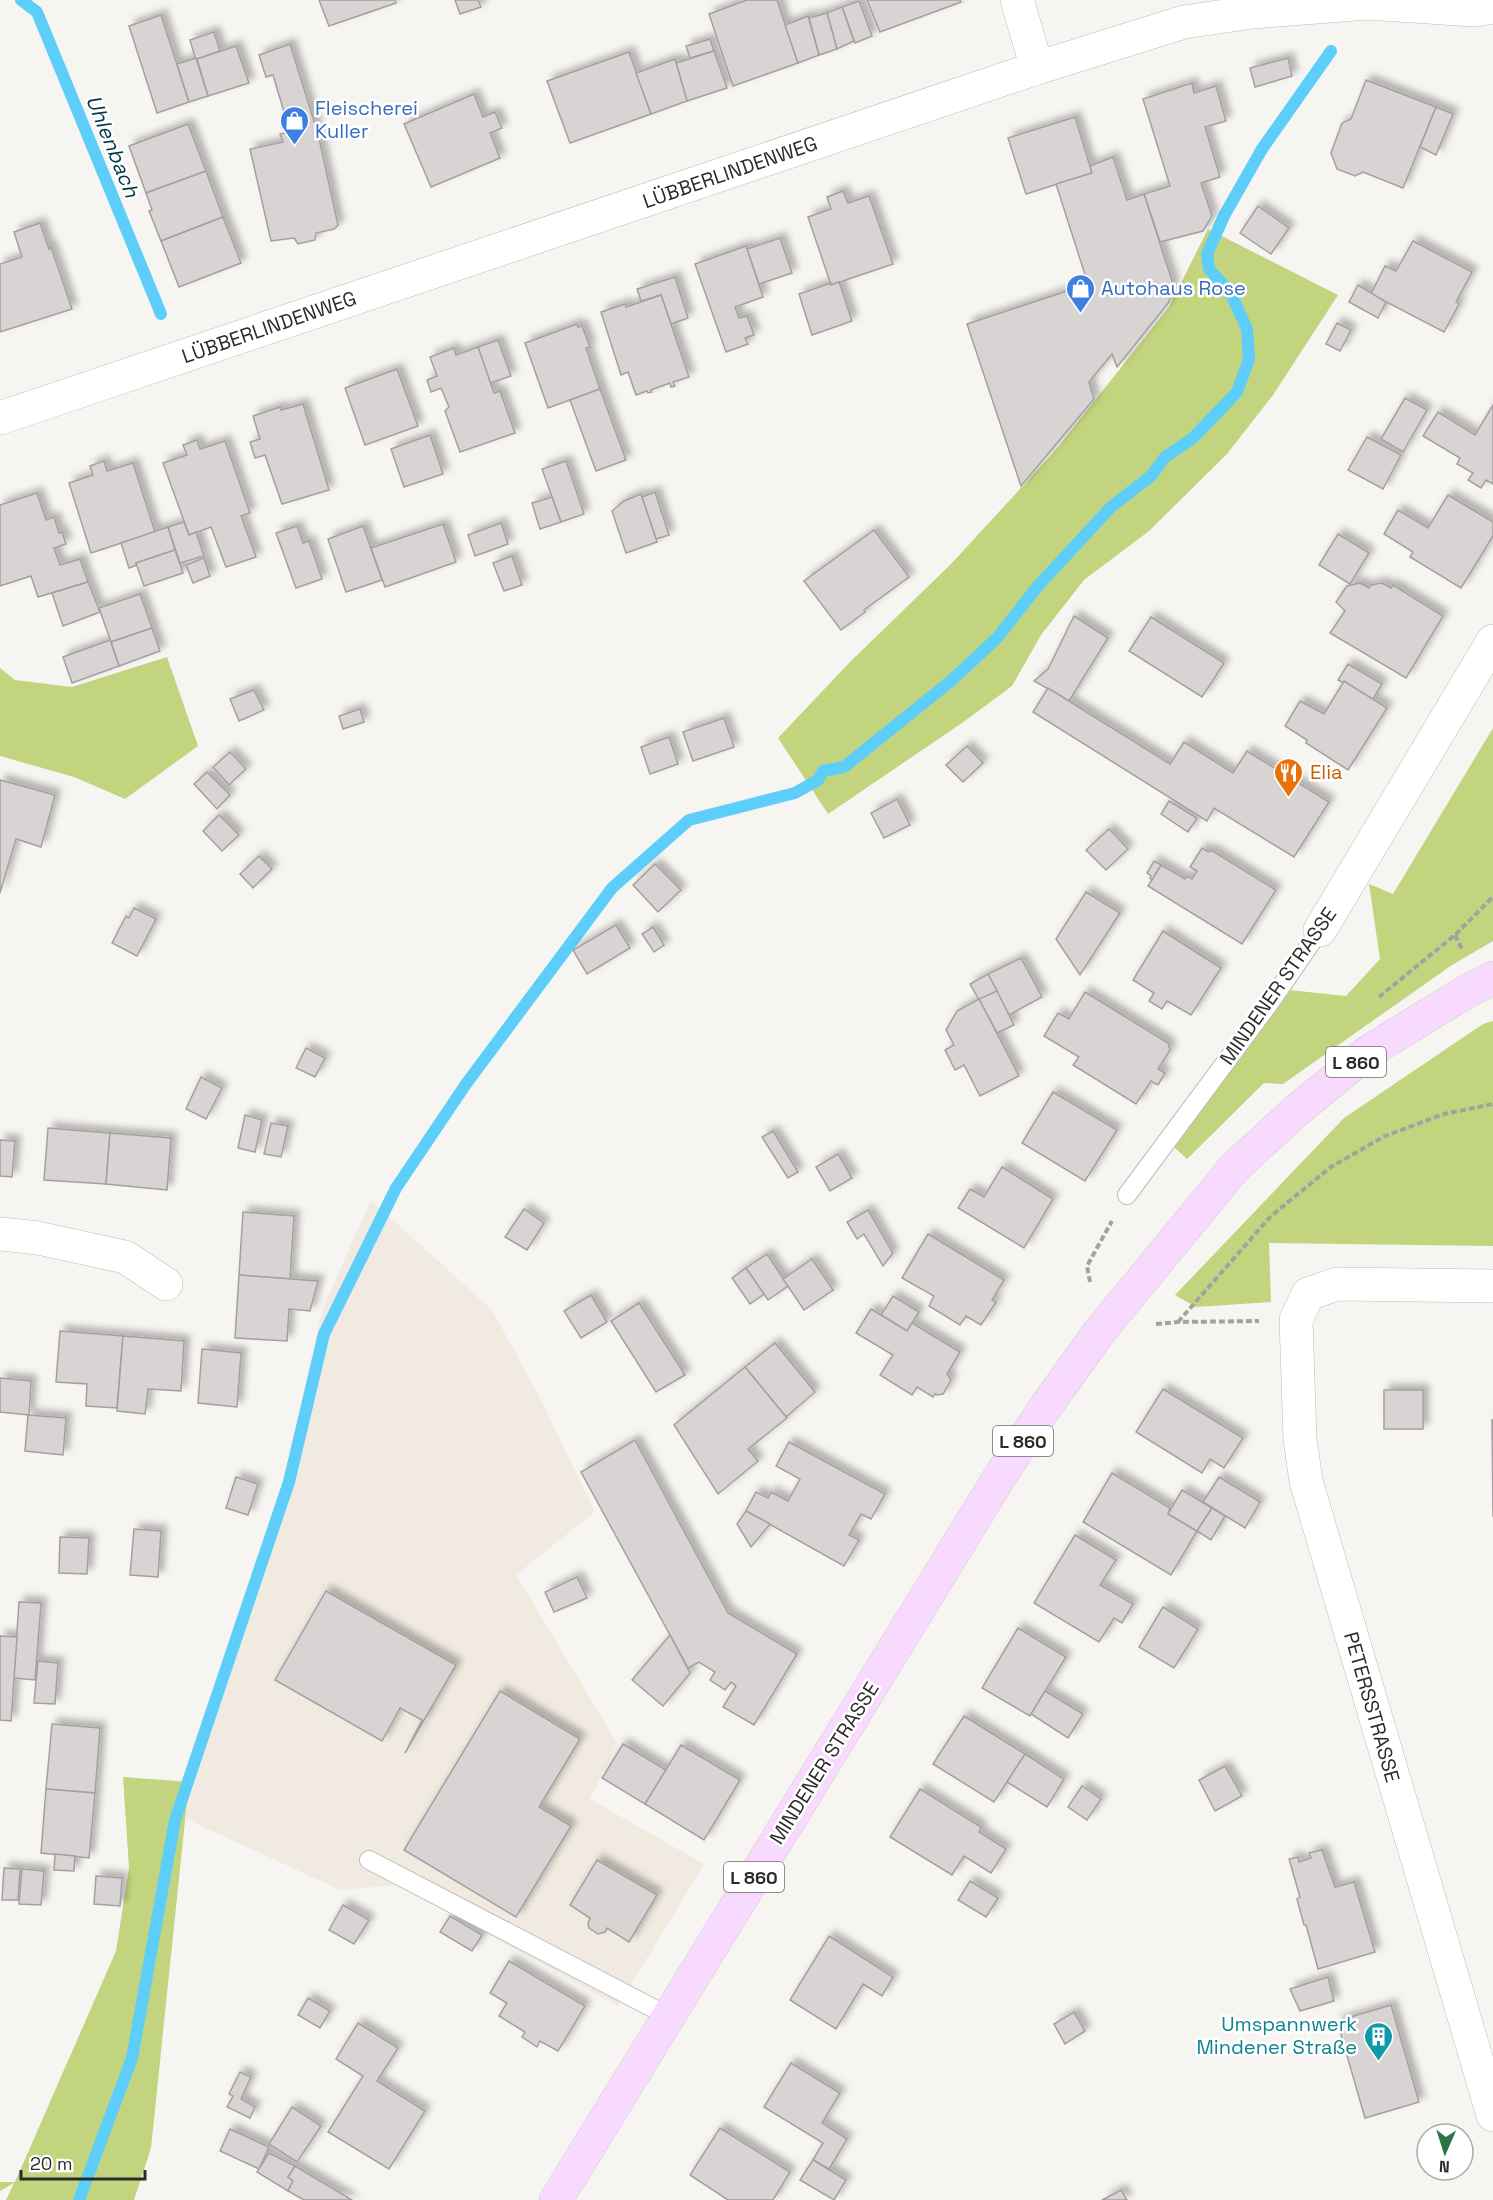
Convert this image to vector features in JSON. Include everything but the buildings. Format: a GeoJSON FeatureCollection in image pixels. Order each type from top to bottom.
{"type":"FeatureCollection","features":[{"type":"Feature","properties":{"kind":"main road","name":"MINDENER STRASSE"},"geometry":{"type":"LineString","coordinates":[[556,2200],[999,1478],[1044,1409],[1100,1331],[1235,1167],[1296,1111],[1368,1052],[1464,993],[1493,978]]}},
{"type":"Feature","properties":{"kind":"street"},"geometry":{"type":"LineString","coordinates":[[1017,0],[1037,68]]}},
{"type":"Feature","properties":{"kind":"street","name":"LÜBBERLINDENWEG"},"geometry":{"type":"LineString","coordinates":[[0,418],[1037,68],[1184,22],[1253,6],[1366,3],[1487,11]]}},
{"type":"Feature","properties":{"kind":"street","name":"MINDENER STRASSE"},"geometry":{"type":"LineString","coordinates":[[1320,930],[1493,641]]}},
{"type":"Feature","properties":{"kind":"street"},"geometry":{"type":"LineString","coordinates":[[0,1234],[38,1238],[125,1257],[166,1284]]}},
{"type":"Feature","properties":{"kind":"street"},"geometry":{"type":"LineString","coordinates":[[1302,1307],[1337,1284],[1493,1286]]}},
{"type":"Feature","properties":{"kind":"street","name":"PETERSSTRASSE"},"geometry":{"type":"LineString","coordinates":[[1302,1307],[1300,1439],[1306,1481],[1493,2115]]}},
{"type":"Feature","properties":{"kind":"lane","name":"MINDENER STRASSE"},"geometry":{"type":"LineString","coordinates":[[1127,1195],[1271,1001],[1320,930]]}},
{"type":"Feature","properties":{"kind":"lane"},"geometry":{"type":"LineString","coordinates":[[369,1860],[668,2016]]}},
{"type":"Feature","properties":{"kind":"path"},"geometry":{"type":"LineString","coordinates":[[1178,1322],[1271,1216],[1331,1167],[1385,1136],[1444,1114],[1493,1104]]}},
{"type":"Feature","properties":{"kind":"path"},"geometry":{"type":"LineString","coordinates":[[1127,1195],[1087,1266],[1100,1331],[1302,1307]]}},
{"type":"Feature","properties":{"kind":"shaded area"},"geometry":{"type":"Polygon","coordinates":[[[371,1200],[492,1310],[539,1396],[595,1512],[516,1575],[617,1743],[590,1799],[704,1864],[618,2006],[398,1885],[340,1890],[186,1819],[189,1782],[231,1634],[284,1479],[322,1310],[371,1200]]]}},
{"type":"Feature","properties":{"kind":"green space"},"geometry":{"type":"Polygon","coordinates":[[[1208,229],[1338,295],[1273,395],[1227,454],[1149,531],[1084,580],[1041,635],[1012,686],[962,723],[828,814],[778,738],[850,662],[951,564],[1054,452],[1169,307],[1208,229]]]}},
{"type":"Feature","properties":{"kind":"green space"},"geometry":{"type":"Polygon","coordinates":[[[167,657],[198,746],[125,799],[74,777],[0,756],[0,668],[15,680],[72,687],[167,657]]]}},
{"type":"Feature","properties":{"kind":"green space"},"geometry":{"type":"Polygon","coordinates":[[[1493,728],[1493,941],[1452,965],[1283,1084],[1264,1083],[1187,1159],[1174,1147],[1289,990],[1346,996],[1380,959],[1369,884],[1393,894],[1493,728]]]}},
{"type":"Feature","properties":{"kind":"green space"},"geometry":{"type":"Polygon","coordinates":[[[1493,1021],[1493,1246],[1269,1243],[1271,1302],[1196,1307],[1175,1295],[1344,1118],[1483,1024],[1493,1021]]]}},
{"type":"Feature","properties":{"kind":"green space"},"geometry":{"type":"Polygon","coordinates":[[[123,1777],[189,1782],[151,2148],[134,2200],[6,2200],[14,2183],[0,2191],[0,2182],[15,2182],[116,1951],[129,1868],[123,1777]]]}},
{"type":"Feature","properties":{"kind":"waterway","name":"Uhlenbach"},"geometry":{"type":"LineString","coordinates":[[21,0],[37,12],[161,314]]}},
{"type":"Feature","properties":{"kind":"waterway"},"geometry":{"type":"LineString","coordinates":[[79,2200],[132,2058],[175,1820],[289,1482],[324,1334],[396,1188],[466,1084],[612,888],[689,820],[795,793],[818,780],[823,771],[844,767],[952,680],[997,638],[1037,587],[1111,507],[1151,476],[1165,457],[1193,438],[1237,392],[1249,359],[1247,329],[1230,292],[1209,269],[1207,254],[1225,214],[1262,149],[1331,51]]}},
{"type":"Feature","properties":{"kind":"place","name":"Fleischerei Kuller"},"geometry":{"type":"Point","coordinates":[294,146]}},
{"type":"Feature","properties":{"kind":"place","name":"Autohaus Rose"},"geometry":{"type":"Point","coordinates":[1080,314]}},
{"type":"Feature","properties":{"kind":"place","name":"Elia"},"geometry":{"type":"Point","coordinates":[1289,798]}},
{"type":"Feature","properties":{"kind":"place","name":"Umspannwerk Mindener Straße"},"geometry":{"type":"Point","coordinates":[1378,2062]}}]}
